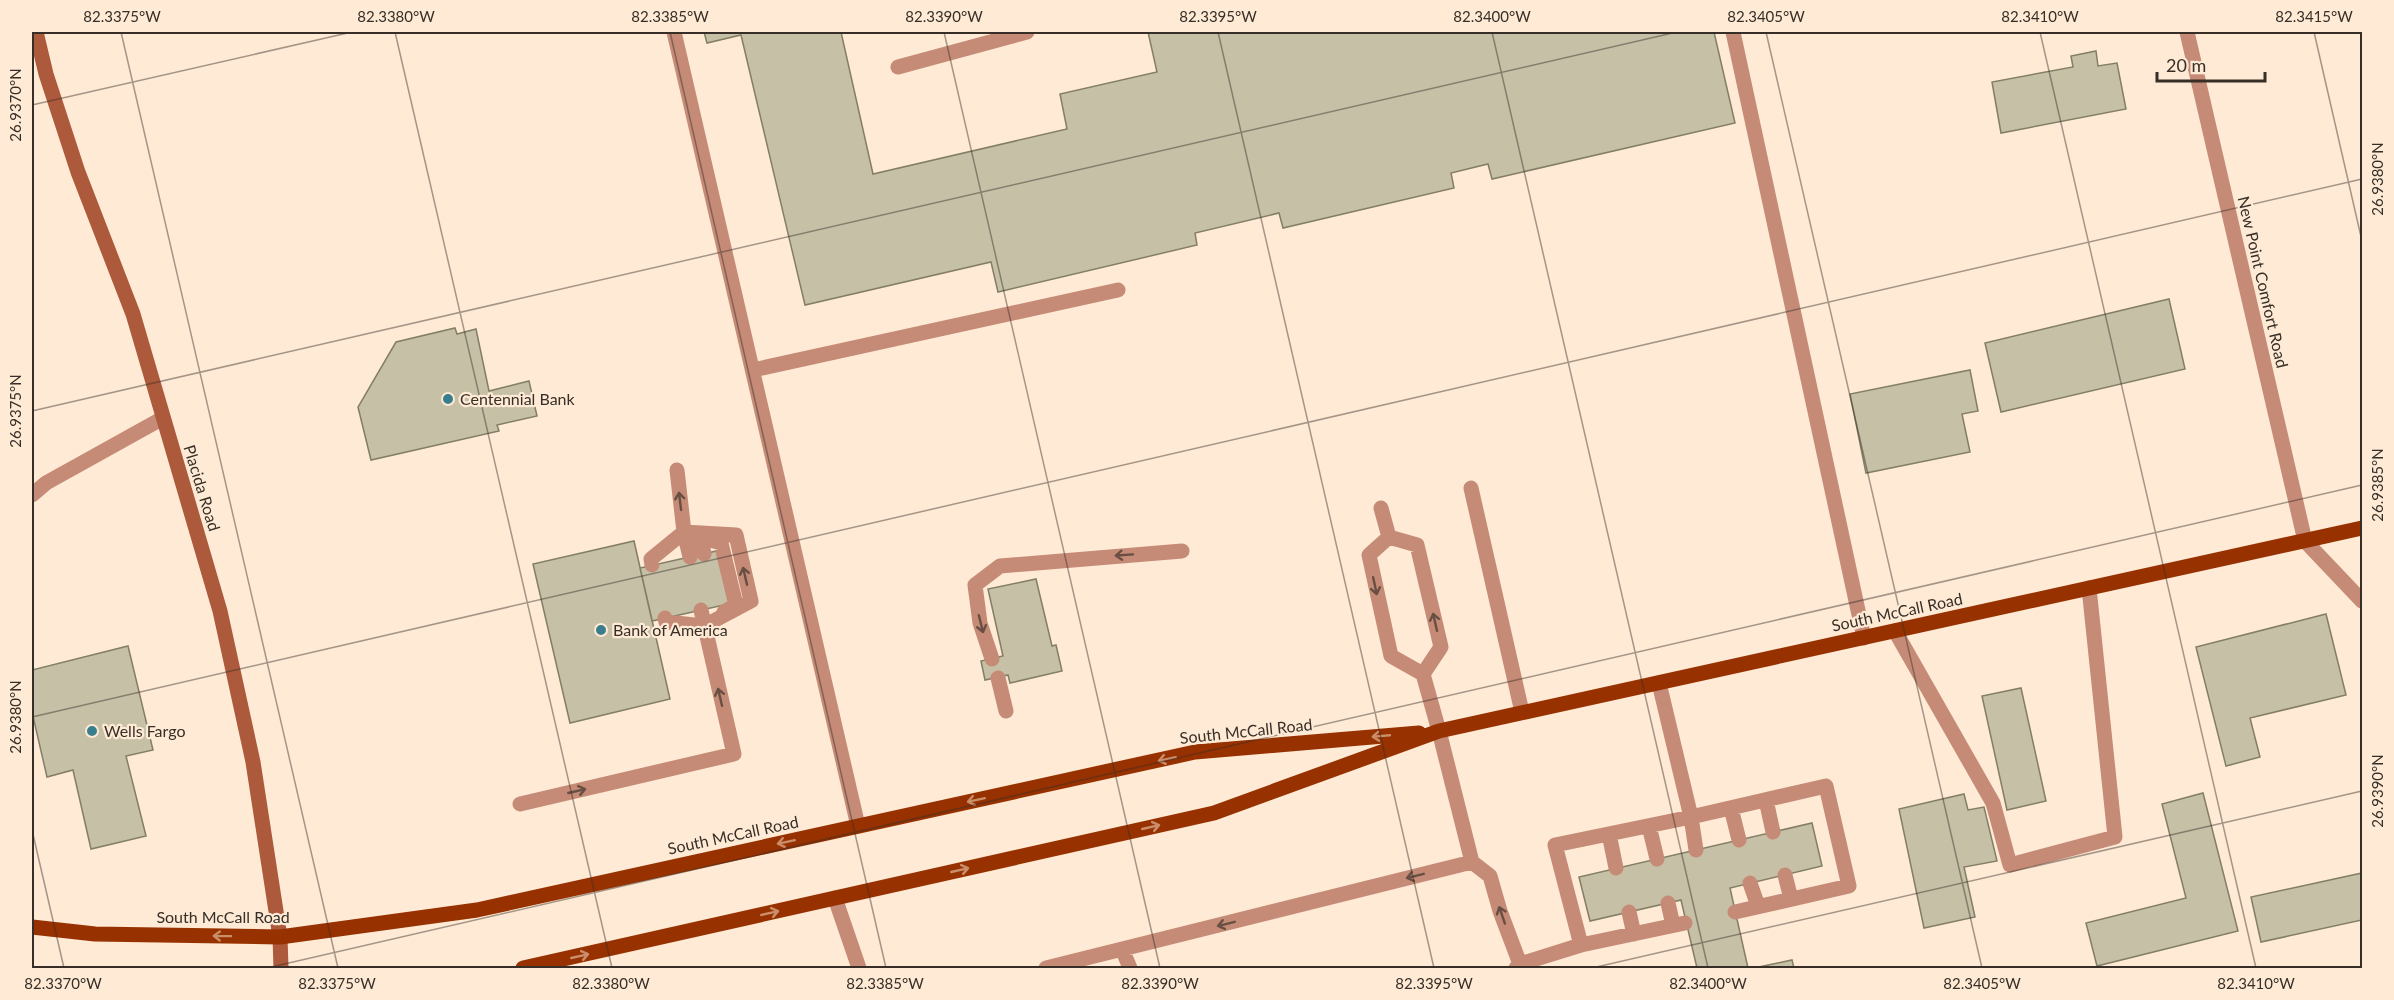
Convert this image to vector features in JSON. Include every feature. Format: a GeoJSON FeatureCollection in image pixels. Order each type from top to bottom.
{"type":"FeatureCollection","features":[{"type":"Feature","properties":{"kind":"main road","name":"Placida Road"},"geometry":{"type":"LineString","coordinates":[[36,32],[46,74],[78,172],[133,314],[220,611],[253,762],[280,938],[281,969]]}},
{"type":"Feature","properties":{"kind":"main road","name":"South McCall Road"},"geometry":{"type":"LineString","coordinates":[[523,969],[1214,813],[1440,731],[2362,528]]}},
{"type":"Feature","properties":{"kind":"main road","name":"South McCall Road"},"geometry":{"type":"LineString","coordinates":[[32,927],[95,934],[280,938],[477,910],[1195,753],[1440,731]]}},
{"type":"Feature","properties":{"kind":"street"},"geometry":{"type":"LineString","coordinates":[[674,32],[858,826]]}},
{"type":"Feature","properties":{"kind":"street"},"geometry":{"type":"LineString","coordinates":[[898,67],[1027,32]]}},
{"type":"Feature","properties":{"kind":"street"},"geometry":{"type":"LineString","coordinates":[[1733,32],[1864,638]]}},
{"type":"Feature","properties":{"kind":"street","name":"New Point Comfort Road"},"geometry":{"type":"LineString","coordinates":[[2187,32],[2305,541]]}},
{"type":"Feature","properties":{"kind":"street"},"geometry":{"type":"LineString","coordinates":[[753,370],[1118,290]]}},
{"type":"Feature","properties":{"kind":"street"},"geometry":{"type":"LineString","coordinates":[[32,495],[46,483],[163,418]]}},
{"type":"Feature","properties":{"kind":"street"},"geometry":{"type":"LineString","coordinates":[[676,470],[684,532],[703,549],[697,556]]}},
{"type":"Feature","properties":{"kind":"street"},"geometry":{"type":"LineString","coordinates":[[1471,488],[1522,712]]}},
{"type":"Feature","properties":{"kind":"street"},"geometry":{"type":"LineString","coordinates":[[1381,508],[1389,537]]}},
{"type":"Feature","properties":{"kind":"street"},"geometry":{"type":"LineString","coordinates":[[670,562],[668,555],[684,532]]}},
{"type":"Feature","properties":{"kind":"street"},"geometry":{"type":"LineString","coordinates":[[652,565],[651,559],[684,532],[736,535],[751,601],[704,626],[666,622],[665,618]]}},
{"type":"Feature","properties":{"kind":"street"},"geometry":{"type":"LineString","coordinates":[[1389,537],[1369,555],[1391,656],[1423,674],[1440,731],[1472,862],[1490,876],[1519,967],[1581,945],[1679,924],[1668,903]]}},
{"type":"Feature","properties":{"kind":"street"},"geometry":{"type":"LineString","coordinates":[[1389,537],[1417,545],[1425,577],[1441,647],[1423,674]]}},
{"type":"Feature","properties":{"kind":"street"},"geometry":{"type":"LineString","coordinates":[[2305,541],[2362,601]]}},
{"type":"Feature","properties":{"kind":"street"},"geometry":{"type":"LineString","coordinates":[[992,659],[980,623],[975,585],[1000,566],[1182,551]]}},
{"type":"Feature","properties":{"kind":"street"},"geometry":{"type":"LineString","coordinates":[[1895,631],[1993,803],[2010,865],[2115,837],[2089,588]]}},
{"type":"Feature","properties":{"kind":"street"},"geometry":{"type":"LineString","coordinates":[[704,626],[717,611],[716,607]]}},
{"type":"Feature","properties":{"kind":"street"},"geometry":{"type":"LineString","coordinates":[[520,804],[734,754],[700,610]]}},
{"type":"Feature","properties":{"kind":"street"},"geometry":{"type":"LineString","coordinates":[[682,614],[682,618],[704,626]]}},
{"type":"Feature","properties":{"kind":"street"},"geometry":{"type":"LineString","coordinates":[[998,678],[1006,711]]}},
{"type":"Feature","properties":{"kind":"street"},"geometry":{"type":"LineString","coordinates":[[1659,683],[1691,817],[1696,850]]}},
{"type":"Feature","properties":{"kind":"street"},"geometry":{"type":"LineString","coordinates":[[1581,945],[1555,845],[1826,786],[1849,886],[1735,912]]}},
{"type":"Feature","properties":{"kind":"street"},"geometry":{"type":"LineString","coordinates":[[1766,800],[1773,832]]}},
{"type":"Feature","properties":{"kind":"street"},"geometry":{"type":"LineString","coordinates":[[1731,808],[1739,840]]}},
{"type":"Feature","properties":{"kind":"street"},"geometry":{"type":"LineString","coordinates":[[1649,826],[1656,859]]}},
{"type":"Feature","properties":{"kind":"street"},"geometry":{"type":"LineString","coordinates":[[1608,834],[1616,868]]}},
{"type":"Feature","properties":{"kind":"street"},"geometry":{"type":"LineString","coordinates":[[1046,969],[1472,862]]}},
{"type":"Feature","properties":{"kind":"street"},"geometry":{"type":"LineString","coordinates":[[1785,875],[1791,899]]}},
{"type":"Feature","properties":{"kind":"street"},"geometry":{"type":"LineString","coordinates":[[1750,883],[1758,906]]}},
{"type":"Feature","properties":{"kind":"street"},"geometry":{"type":"LineString","coordinates":[[834,898],[859,969]]}},
{"type":"Feature","properties":{"kind":"street"},"geometry":{"type":"LineString","coordinates":[[1629,912],[1634,934]]}},
{"type":"Feature","properties":{"kind":"street"},"geometry":{"type":"LineString","coordinates":[[1124,951],[1130,969]]}},
{"type":"Feature","properties":{"kind":"building"},"geometry":{"type":"Polygon","coordinates":[[[704,32],[841,32],[873,174],[1067,129],[1060,94],[1157,72],[1148,32],[1714,32],[1735,123],[1492,179],[1488,164],[1451,173],[1454,188],[1283,228],[1279,213],[1195,233],[1197,245],[998,292],[991,262],[805,305],[741,35],[707,43],[704,32]]]}},
{"type":"Feature","properties":{"kind":"building"},"geometry":{"type":"Polygon","coordinates":[[[2096,51],[2098,66],[2117,63],[2126,109],[2001,133],[1992,82],[2073,67],[2071,56],[2096,51]]]}},
{"type":"Feature","properties":{"kind":"building"},"geometry":{"type":"Polygon","coordinates":[[[2169,299],[2185,369],[2001,412],[1985,343],[2169,299]]]}},
{"type":"Feature","properties":{"kind":"building","name":"Centennial Bank"},"geometry":{"type":"Polygon","coordinates":[[[455,328],[457,334],[476,329],[489,391],[529,381],[537,416],[497,425],[499,431],[371,460],[358,407],[396,342],[455,328]]]}},
{"type":"Feature","properties":{"kind":"building"},"geometry":{"type":"Polygon","coordinates":[[[1970,370],[1978,411],[1962,414],[1970,452],[1866,473],[1850,394],[1970,370]]]}},
{"type":"Feature","properties":{"kind":"building"},"geometry":{"type":"Polygon","coordinates":[[[634,541],[670,699],[570,723],[533,564],[634,541]]]}},
{"type":"Feature","properties":{"kind":"building"},"geometry":{"type":"Polygon","coordinates":[[[721,550],[733,603],[652,621],[640,568],[721,550]]]}},
{"type":"Feature","properties":{"kind":"building"},"geometry":{"type":"Polygon","coordinates":[[[1036,579],[1052,646],[1056,645],[1062,671],[1010,683],[1008,675],[985,680],[981,661],[1003,656],[988,589],[1036,579]]]}},
{"type":"Feature","properties":{"kind":"building"},"geometry":{"type":"Polygon","coordinates":[[[2326,614],[2346,695],[2250,718],[2260,757],[2226,766],[2196,647],[2326,614]]]}},
{"type":"Feature","properties":{"kind":"building","name":"Wells Fargo"},"geometry":{"type":"Polygon","coordinates":[[[128,646],[153,750],[126,756],[146,836],[91,849],[73,770],[47,777],[32,712],[32,670],[128,646]]]}},
{"type":"Feature","properties":{"kind":"building"},"geometry":{"type":"Polygon","coordinates":[[[2021,688],[2046,801],[2007,810],[1982,696],[2021,688]]]}},
{"type":"Feature","properties":{"kind":"building"},"geometry":{"type":"Polygon","coordinates":[[[2203,793],[2238,931],[2097,966],[2086,923],[2186,898],[2162,804],[2203,793]]]}},
{"type":"Feature","properties":{"kind":"building"},"geometry":{"type":"Polygon","coordinates":[[[1964,794],[1968,810],[1984,807],[1997,861],[1964,867],[1975,917],[1924,928],[1899,809],[1964,794]]]}},
{"type":"Feature","properties":{"kind":"building"},"geometry":{"type":"Polygon","coordinates":[[[1812,823],[1822,866],[1730,888],[1748,968],[1697,968],[1681,900],[1590,921],[1579,877],[1812,823]]]}},
{"type":"Feature","properties":{"kind":"building"},"geometry":{"type":"Polygon","coordinates":[[[2362,873],[2362,920],[2261,942],[2251,897],[2362,873]]]}},
{"type":"Feature","properties":{"kind":"building"},"geometry":{"type":"Polygon","coordinates":[[[1792,960],[1794,968],[1754,968],[1792,960]]]}},
{"type":"Feature","properties":{"kind":"place","name":"Centennial Bank"},"geometry":{"type":"Point","coordinates":[448,399]}},
{"type":"Feature","properties":{"kind":"place","name":"Bank of America"},"geometry":{"type":"Point","coordinates":[601,630]}},
{"type":"Feature","properties":{"kind":"place","name":"Wells Fargo"},"geometry":{"type":"Point","coordinates":[92,731]}}]}
